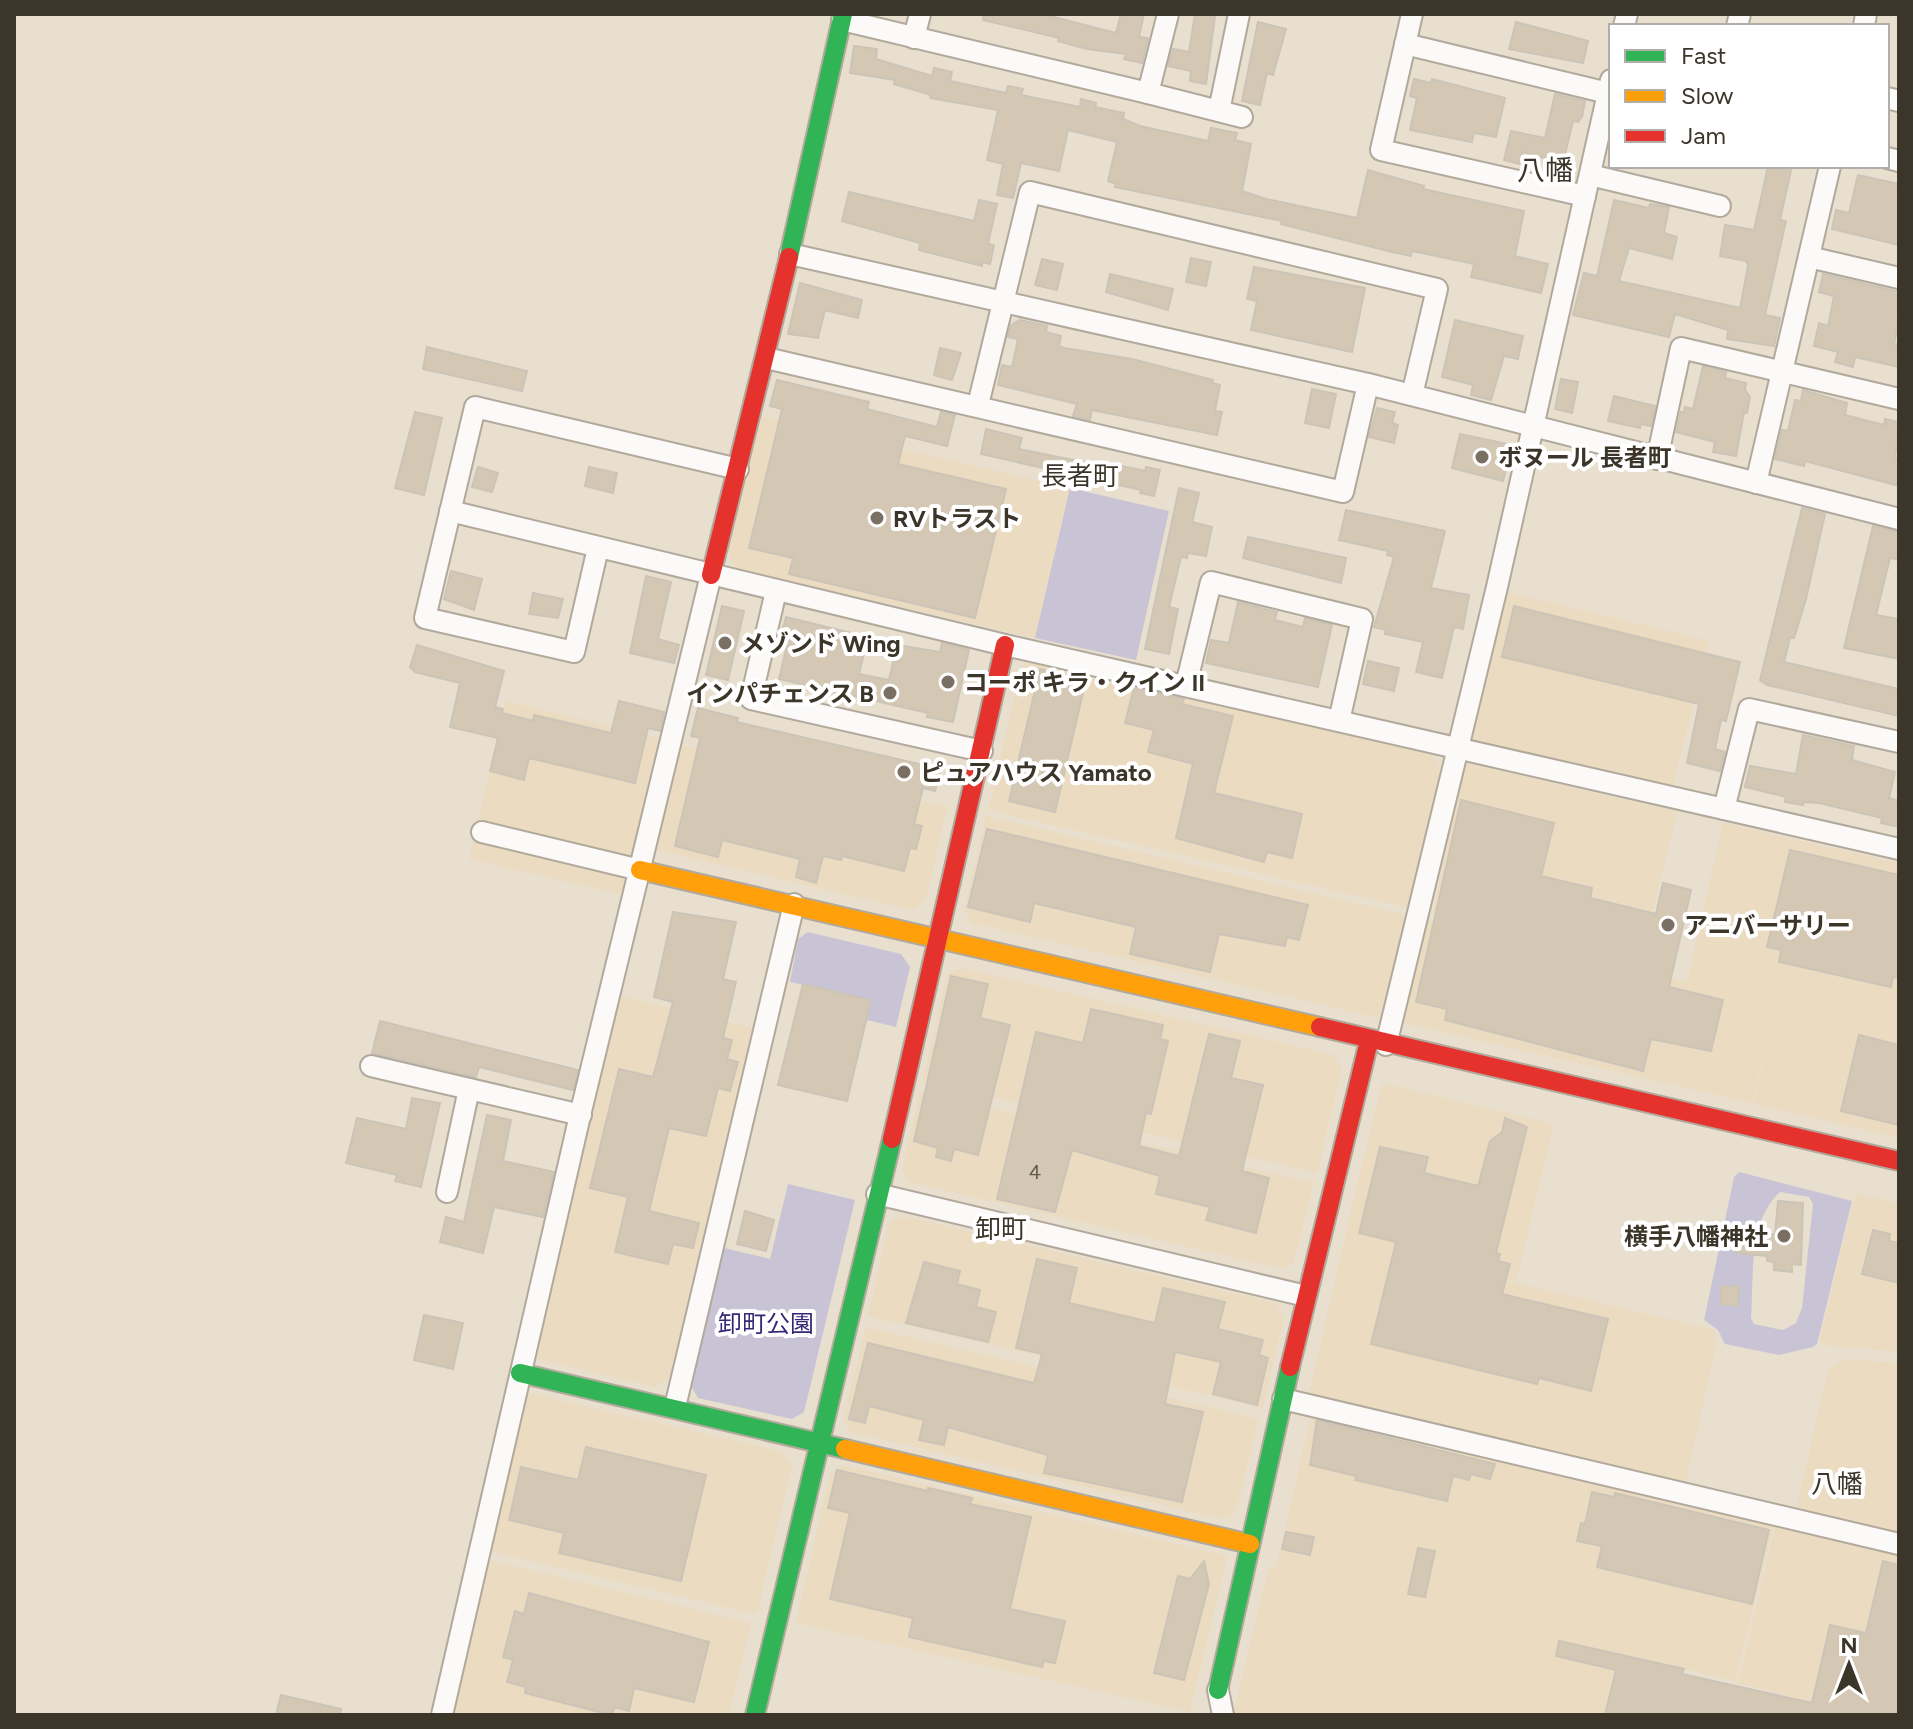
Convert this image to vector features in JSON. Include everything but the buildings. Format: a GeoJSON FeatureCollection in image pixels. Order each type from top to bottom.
{"type":"FeatureCollection","features":[{"type":"Feature","properties":{"kind":"street"},"geometry":{"type":"LineString","coordinates":[[914,38],[920,14]]}},
{"type":"Feature","properties":{"kind":"street"},"geometry":{"type":"LineString","coordinates":[[1148,93],[1168,14]]}},
{"type":"Feature","properties":{"kind":"street"},"geometry":{"type":"LineString","coordinates":[[1219,111],[1239,14]]}},
{"type":"Feature","properties":{"kind":"street"},"geometry":{"type":"LineString","coordinates":[[1412,14],[1381,150],[1585,196]]}},
{"type":"Feature","properties":{"kind":"street"},"geometry":{"type":"LineString","coordinates":[[442,1715],[581,1115],[766,358],[842,17],[914,38],[1242,117]]}},
{"type":"Feature","properties":{"kind":"street"},"geometry":{"type":"LineString","coordinates":[[1405,44],[1609,86]]}},
{"type":"Feature","properties":{"kind":"street"},"geometry":{"type":"LineString","coordinates":[[1223,1715],[1218,1690],[1306,1296],[1456,749],[1534,427],[1609,90]]}},
{"type":"Feature","properties":{"kind":"street"},"geometry":{"type":"LineString","coordinates":[[1756,483],[1830,168]]}},
{"type":"Feature","properties":{"kind":"street"},"geometry":{"type":"LineString","coordinates":[[1590,175],[1720,206]]}},
{"type":"Feature","properties":{"kind":"street"},"geometry":{"type":"LineString","coordinates":[[978,405],[1030,192],[1437,289],[1412,395]]}},
{"type":"Feature","properties":{"kind":"street"},"geometry":{"type":"LineString","coordinates":[[790,254],[1368,384],[1899,519]]}},
{"type":"Feature","properties":{"kind":"street"},"geometry":{"type":"LineString","coordinates":[[1809,257],[1899,278]]}},
{"type":"Feature","properties":{"kind":"street"},"geometry":{"type":"LineString","coordinates":[[1657,459],[1681,348],[1899,399]]}},
{"type":"Feature","properties":{"kind":"street"},"geometry":{"type":"LineString","coordinates":[[766,358],[1343,492],[1368,384]]}},
{"type":"Feature","properties":{"kind":"street"},"geometry":{"type":"LineString","coordinates":[[598,548],[574,652],[425,618],[475,407],[738,469]]}},
{"type":"Feature","properties":{"kind":"street"},"geometry":{"type":"LineString","coordinates":[[450,511],[1005,645],[1899,849]]}},
{"type":"Feature","properties":{"kind":"street"},"geometry":{"type":"LineString","coordinates":[[1186,685],[1211,582],[1362,619],[1339,721]]}},
{"type":"Feature","properties":{"kind":"street"},"geometry":{"type":"LineString","coordinates":[[776,591],[751,699],[982,751]]}},
{"type":"Feature","properties":{"kind":"street"},"geometry":{"type":"LineString","coordinates":[[755,1715],[939,940],[1005,645]]}},
{"type":"Feature","properties":{"kind":"street"},"geometry":{"type":"LineString","coordinates":[[1724,809],[1749,709],[1899,742]]}},
{"type":"Feature","properties":{"kind":"street"},"geometry":{"type":"LineString","coordinates":[[482,832],[1377,1043],[1899,1161]]}},
{"type":"Feature","properties":{"kind":"street"},"geometry":{"type":"LineString","coordinates":[[675,1407],[794,904]]}},
{"type":"Feature","properties":{"kind":"street"},"geometry":{"type":"LineString","coordinates":[[371,1066],[581,1115]]}},
{"type":"Feature","properties":{"kind":"street"},"geometry":{"type":"LineString","coordinates":[[447,1192],[469,1089]]}},
{"type":"Feature","properties":{"kind":"street"},"geometry":{"type":"LineString","coordinates":[[877,1194],[1306,1296]]}},
{"type":"Feature","properties":{"kind":"street"},"geometry":{"type":"LineString","coordinates":[[520,1373],[1250,1544]]}},
{"type":"Feature","properties":{"kind":"street"},"geometry":{"type":"LineString","coordinates":[[1283,1399],[1899,1544]]}},
{"type":"Feature","properties":{"kind":"shaded area","name":"RVトラスト"},"geometry":{"type":"Polygon","coordinates":[[[760,416],[1070,488],[1035,638],[735,568],[728,552],[760,416]]]}},
{"type":"Feature","properties":{"kind":"shaded area"},"geometry":{"type":"Polygon","coordinates":[[[1506,592],[1710,641],[1673,786],[1471,739],[1506,592]]]}},
{"type":"Feature","properties":{"kind":"shaded area"},"geometry":{"type":"Polygon","coordinates":[[[1028,660],[1432,755],[1440,767],[1409,908],[988,810],[1021,669],[1028,660]]]}},
{"type":"Feature","properties":{"kind":"shaded area"},"geometry":{"type":"Polygon","coordinates":[[[506,701],[663,739],[625,895],[469,859],[506,701]]]}},
{"type":"Feature","properties":{"kind":"shaded area"},"geometry":{"type":"Polygon","coordinates":[[[681,745],[947,807],[926,900],[912,910],[656,850],[681,745]]]}},
{"type":"Feature","properties":{"kind":"shaded area"},"geometry":{"type":"Polygon","coordinates":[[[1466,763],[1677,812],[1640,963],[1433,911],[1466,763]]]}},
{"type":"Feature","properties":{"kind":"shaded area"},"geometry":{"type":"Polygon","coordinates":[[[986,816],[1406,915],[1383,1019],[972,923],[964,911],[986,816]]]}},
{"type":"Feature","properties":{"kind":"shaded area"},"geometry":{"type":"Polygon","coordinates":[[[1723,823],[1899,863],[1899,1138],[1754,1104],[1775,1003],[1752,1103],[1403,1023],[1428,921],[1687,982],[1723,823]]]}},
{"type":"Feature","properties":{"kind":"shaded area"},"geometry":{"type":"Polygon","coordinates":[[[961,968],[1334,1055],[1342,1068],[1317,1173],[923,1081],[947,975],[961,968]]]}},
{"type":"Feature","properties":{"kind":"shaded area"},"geometry":{"type":"Polygon","coordinates":[[[620,996],[752,1028],[669,1379],[656,1387],[540,1360],[533,1352],[620,996]]]}},
{"type":"Feature","properties":{"kind":"shaded area"},"geometry":{"type":"Polygon","coordinates":[[[1382,1083],[1554,1124],[1516,1282],[1344,1241],[1382,1083]]]}},
{"type":"Feature","properties":{"kind":"shaded area"},"geometry":{"type":"Polygon","coordinates":[[[920,1092],[1314,1183],[1294,1262],[1283,1269],[909,1182],[902,1169],[920,1092]]]}},
{"type":"Feature","properties":{"kind":"shaded area"},"geometry":{"type":"Polygon","coordinates":[[[1856,1193],[1899,1204],[1899,1352],[1829,1346],[1819,1342],[1856,1193]]]}},
{"type":"Feature","properties":{"kind":"shaded area"},"geometry":{"type":"Polygon","coordinates":[[[902,1216],[1275,1303],[1284,1317],[1263,1408],[868,1316],[889,1223],[902,1216]]]}},
{"type":"Feature","properties":{"kind":"shaded area"},"geometry":{"type":"Polygon","coordinates":[[[1344,1242],[1715,1330],[1716,1345],[1685,1485],[1311,1398],[1309,1394],[1344,1242]]]}},
{"type":"Feature","properties":{"kind":"shaded area"},"geometry":{"type":"Polygon","coordinates":[[[866,1327],[1259,1419],[1236,1512],[1223,1519],[851,1432],[843,1420],[866,1327]]]}},
{"type":"Feature","properties":{"kind":"shaded area"},"geometry":{"type":"Polygon","coordinates":[[[1847,1359],[1899,1363],[1899,1534],[1796,1510],[1828,1370],[1847,1359]]]}},
{"type":"Feature","properties":{"kind":"shaded area"},"geometry":{"type":"Polygon","coordinates":[[[524,1392],[783,1452],[792,1465],[758,1609],[751,1613],[488,1551],[524,1392]]]}},
{"type":"Feature","properties":{"kind":"shaded area"},"geometry":{"type":"Polygon","coordinates":[[[1311,1416],[1774,1524],[1735,1681],[1685,1669],[1675,1715],[1233,1715],[1269,1566],[1276,1568],[1311,1416]]]}},
{"type":"Feature","properties":{"kind":"shaded area"},"geometry":{"type":"Polygon","coordinates":[[[843,1465],[1223,1555],[1227,1558],[1190,1712],[796,1623],[830,1474],[843,1465]]]}},
{"type":"Feature","properties":{"kind":"shaded area"},"geometry":{"type":"Polygon","coordinates":[[[1778,1515],[1899,1543],[1899,1715],[1797,1715],[1800,1699],[1738,1683],[1778,1515]]]}},
{"type":"Feature","properties":{"kind":"shaded area"},"geometry":{"type":"Polygon","coordinates":[[[489,1560],[751,1623],[729,1715],[450,1715],[489,1560]]]}},
{"type":"Feature","properties":{"kind":"green space"},"geometry":{"type":"Polygon","coordinates":[[[1070,488],[1169,511],[1136,660],[1035,638],[1070,488]]]}},
{"type":"Feature","properties":{"kind":"green space"},"geometry":{"type":"Polygon","coordinates":[[[808,932],[901,954],[910,967],[896,1027],[867,1020],[871,1000],[790,982],[798,939],[808,932]]]}},
{"type":"Feature","properties":{"kind":"green space"},"geometry":{"type":"Polygon","coordinates":[[[1739,1172],[1852,1201],[1817,1344],[1813,1347],[1779,1355],[1725,1344],[1718,1330],[1704,1320],[1734,1177],[1739,1172]],[[1780,1192],[1762,1218],[1753,1268],[1751,1318],[1754,1324],[1783,1330],[1796,1323],[1802,1308],[1813,1204],[1809,1197],[1780,1192]]]}},
{"type":"Feature","properties":{"kind":"green space","name":"卸町公園"},"geometry":{"type":"Polygon","coordinates":[[[788,1184],[855,1200],[804,1412],[792,1419],[698,1398],[691,1386],[724,1248],[770,1259],[788,1184]]]}},
{"type":"Feature","properties":{"kind":"traffic: fast"},"geometry":{"type":"LineString","coordinates":[[789,257],[843,14]]}},
{"type":"Feature","properties":{"kind":"traffic: fast"},"geometry":{"type":"LineString","coordinates":[[755,1715],[892,1139]]}},
{"type":"Feature","properties":{"kind":"traffic: fast"},"geometry":{"type":"LineString","coordinates":[[1218,1690],[1290,1367]]}},
{"type":"Feature","properties":{"kind":"traffic: fast"},"geometry":{"type":"LineString","coordinates":[[520,1373],[845,1449]]}},
{"type":"Feature","properties":{"kind":"traffic: slow"},"geometry":{"type":"LineString","coordinates":[[640,870],[1320,1027]]}},
{"type":"Feature","properties":{"kind":"traffic: slow"},"geometry":{"type":"LineString","coordinates":[[845,1449],[1250,1544]]}},
{"type":"Feature","properties":{"kind":"traffic: jam"},"geometry":{"type":"LineString","coordinates":[[711,575],[789,257]]}},
{"type":"Feature","properties":{"kind":"traffic: jam"},"geometry":{"type":"LineString","coordinates":[[892,1139],[1005,645]]}},
{"type":"Feature","properties":{"kind":"traffic: jam"},"geometry":{"type":"LineString","coordinates":[[1320,1027],[1899,1161]]}},
{"type":"Feature","properties":{"kind":"traffic: jam"},"geometry":{"type":"LineString","coordinates":[[1290,1367],[1369,1041]]}},
{"type":"Feature","properties":{"kind":"place","name":"ボヌール 長者町"},"geometry":{"type":"Point","coordinates":[1482,457]}},
{"type":"Feature","properties":{"kind":"place","name":"RVトラスト"},"geometry":{"type":"Point","coordinates":[877,518]}},
{"type":"Feature","properties":{"kind":"place","name":"メゾンド Wing"},"geometry":{"type":"Point","coordinates":[725,643]}},
{"type":"Feature","properties":{"kind":"place","name":"コーポ キラ・クイン II"},"geometry":{"type":"Point","coordinates":[948,682]}},
{"type":"Feature","properties":{"kind":"place","name":"インパチェンス B"},"geometry":{"type":"Point","coordinates":[890,693]}},
{"type":"Feature","properties":{"kind":"place","name":"ピュアハウス Yamato"},"geometry":{"type":"Point","coordinates":[904,772]}},
{"type":"Feature","properties":{"kind":"place","name":"アニバーサリー"},"geometry":{"type":"Point","coordinates":[1668,925]}},
{"type":"Feature","properties":{"kind":"place","name":"横手八幡神社"},"geometry":{"type":"Point","coordinates":[1784,1236]}},
{"type":"Feature","properties":{"kind":"district","name":"八幡"},"geometry":{"type":"Point","coordinates":[1545,170]}},
{"type":"Feature","properties":{"kind":"district","name":"長者町"},"geometry":{"type":"Point","coordinates":[1080,476]}},
{"type":"Feature","properties":{"kind":"district","name":"卸町"},"geometry":{"type":"Point","coordinates":[1001,1229]}},
{"type":"Feature","properties":{"kind":"district","name":"八幡"},"geometry":{"type":"Point","coordinates":[1837,1484]}}]}
